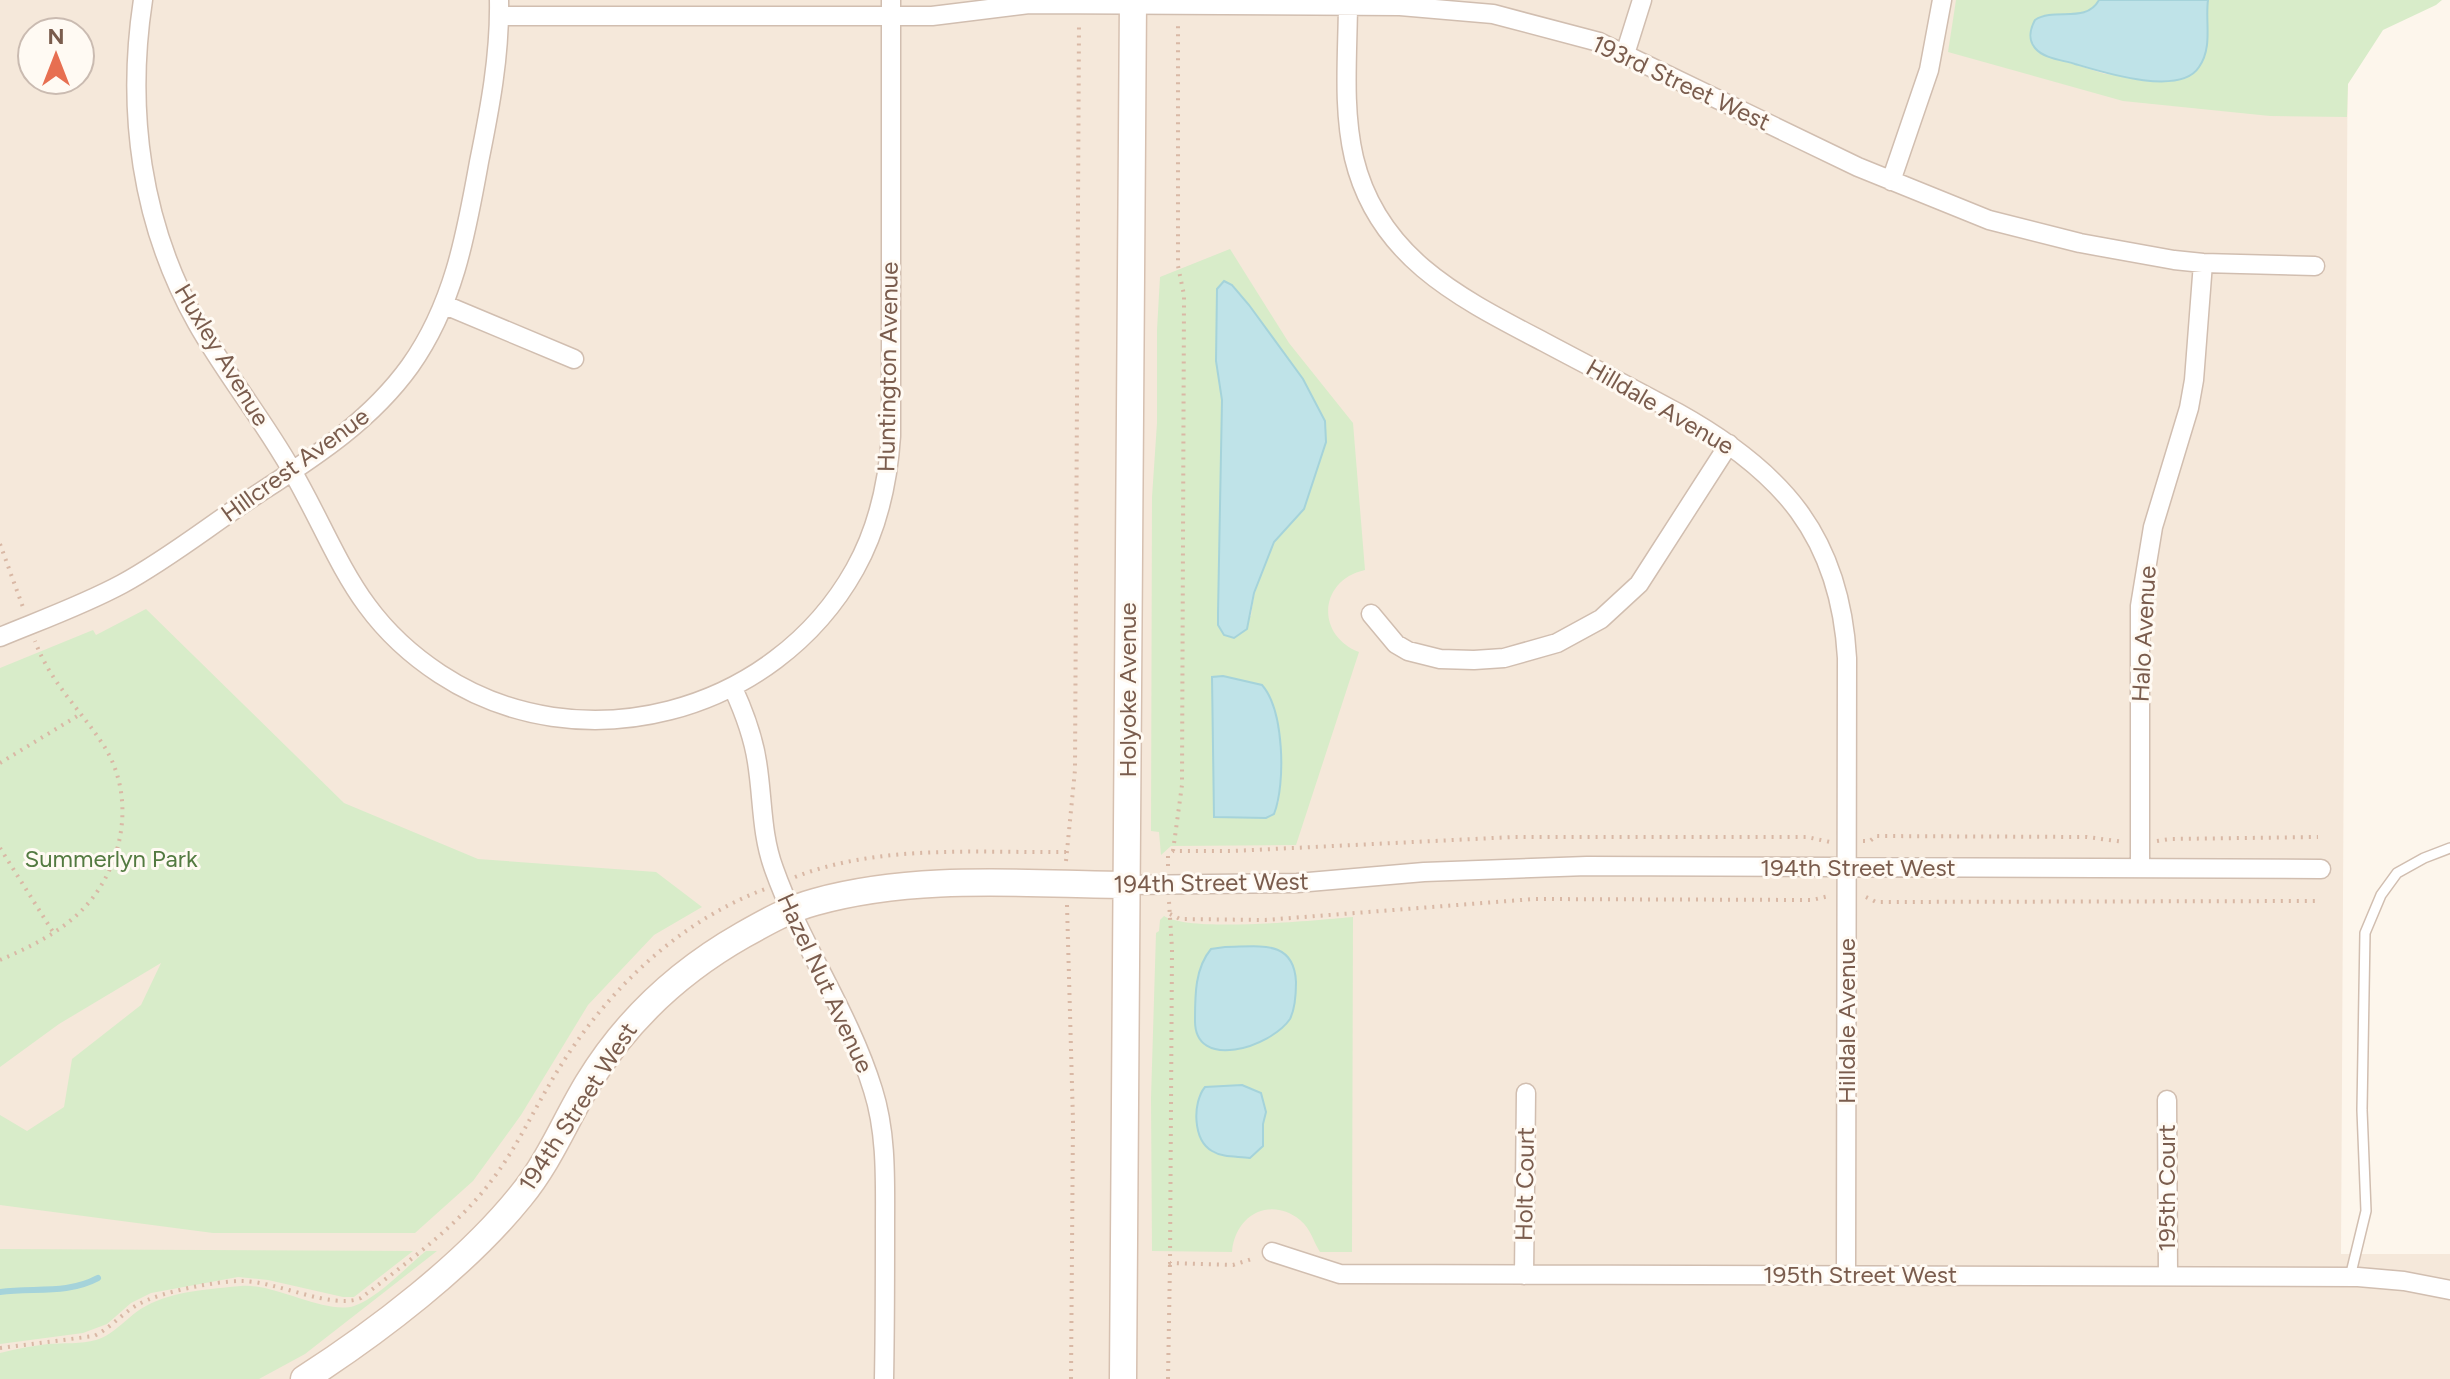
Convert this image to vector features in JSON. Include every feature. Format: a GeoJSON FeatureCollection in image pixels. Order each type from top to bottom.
{"type":"FeatureCollection","features":[{"type":"Feature","properties":{"kind":"street","name":"Huxley Avenue"},"geometry":{"type":"LineString","coordinates":[[143,0],[135,100],[142,166],[157,230],[196,321],[292,470]]}},
{"type":"Feature","properties":{"kind":"street"},"geometry":{"type":"LineString","coordinates":[[1625,54],[1642,0]]}},
{"type":"Feature","properties":{"kind":"street"},"geometry":{"type":"LineString","coordinates":[[1891,181],[1929,70],[1942,0]]}},
{"type":"Feature","properties":{"kind":"street","name":"Holyoke Avenue"},"geometry":{"type":"LineString","coordinates":[[1123,1379],[1133,3]]}},
{"type":"Feature","properties":{"kind":"street","name":"193rd Street West"},"geometry":{"type":"LineString","coordinates":[[499,8],[891,8],[949,15],[1029,4],[1348,3],[1438,7],[1493,14],[1599,42],[1789,135],[1891,181],[1989,220],[2113,249],[2203,263],[2315,266]]}},
{"type":"Feature","properties":{"kind":"street","name":"Hilldale Avenue"},"geometry":{"type":"LineString","coordinates":[[1348,3],[1348,107],[1355,161],[1377,214],[1408,256],[1454,294],[1678,413],[1757,465],[1791,499],[1821,547],[1836,583],[1846,631],[1847,658],[1846,1275]]}},
{"type":"Feature","properties":{"kind":"street","name":"Hillcrest Avenue"},"geometry":{"type":"LineString","coordinates":[[0,637],[92,600],[138,575],[348,432],[381,401],[412,363],[445,305],[465,234],[490,106],[499,41],[499,8]]}},
{"type":"Feature","properties":{"kind":"street","name":"Huntington Avenue"},"geometry":{"type":"LineString","coordinates":[[292,470],[342,570],[371,612],[418,659],[470,691],[532,713],[603,721],[669,712],[733,688],[784,654],[827,610],[862,554],[883,496],[891,436],[891,8]]}},
{"type":"Feature","properties":{"kind":"street","name":"Halo Avenue"},"geometry":{"type":"LineString","coordinates":[[2140,868],[2140,606],[2153,527],[2189,408],[2203,263]]}},
{"type":"Feature","properties":{"kind":"street"},"geometry":{"type":"LineString","coordinates":[[445,305],[574,359]]}},
{"type":"Feature","properties":{"kind":"street"},"geometry":{"type":"LineString","coordinates":[[1371,614],[1396,644],[1408,651],[1440,659],[1504,658],[1569,637],[1601,619],[1639,584],[1729,444]]}},
{"type":"Feature","properties":{"kind":"street","name":"Hazel Nut Avenue"},"geometry":{"type":"LineString","coordinates":[[733,688],[751,734],[764,833],[774,868],[790,911],[864,1063],[883,1132],[884,1379]]}},
{"type":"Feature","properties":{"kind":"street","name":"194th Street West"},"geometry":{"type":"LineString","coordinates":[[304,1379],[416,1296],[503,1218],[546,1161],[599,1066],[649,1003],[682,974],[714,952],[790,911],[823,900],[895,886],[923,884],[1297,883],[1424,872],[1542,867],[2321,869]]}},
{"type":"Feature","properties":{"kind":"street","name":"Holt Court"},"geometry":{"type":"LineString","coordinates":[[1524,1275],[1526,1093]]}},
{"type":"Feature","properties":{"kind":"street","name":"195th Court"},"geometry":{"type":"LineString","coordinates":[[2167,1100],[2168,1275]]}},
{"type":"Feature","properties":{"kind":"street","name":"195th Street West"},"geometry":{"type":"LineString","coordinates":[[1272,1252],[1340,1274],[2350,1277],[2404,1281],[2450,1290]]}},
{"type":"Feature","properties":{"kind":"lane"},"geometry":{"type":"LineString","coordinates":[[2350,1277],[2366,1211],[2362,1110],[2365,933],[2381,895],[2397,873],[2450,848]]}},
{"type":"Feature","properties":{"kind":"path"},"geometry":{"type":"LineString","coordinates":[[1071,1379],[1073,1121],[1066,846],[1075,770],[1079,5]]}},
{"type":"Feature","properties":{"kind":"path"},"geometry":{"type":"LineString","coordinates":[[1168,856],[1173,851],[1182,785],[1184,295],[1177,252],[1180,30]]}},
{"type":"Feature","properties":{"kind":"path"},"geometry":{"type":"LineString","coordinates":[[0,544],[51,677],[103,745],[116,769],[122,802],[121,836],[107,875],[93,896],[79,913],[36,944],[0,960]]}},
{"type":"Feature","properties":{"kind":"path"},"geometry":{"type":"LineString","coordinates":[[0,763],[79,715]]}},
{"type":"Feature","properties":{"kind":"path"},"geometry":{"type":"LineString","coordinates":[[1173,851],[1588,836],[1807,837],[1824,842],[1870,841],[1876,836],[2087,837],[2139,842],[2318,837]]}},
{"type":"Feature","properties":{"kind":"path"},"geometry":{"type":"LineString","coordinates":[[0,848],[53,932]]}},
{"type":"Feature","properties":{"kind":"path"},"geometry":{"type":"LineString","coordinates":[[1168,1379],[1170,914],[1180,919],[1265,920],[1534,899],[1812,900],[1824,896],[1869,897],[1876,902],[2320,901]]}},
{"type":"Feature","properties":{"kind":"path"},"geometry":{"type":"LineString","coordinates":[[1170,1263],[1233,1265],[1272,1252]]}},
{"type":"Feature","properties":{"kind":"path"},"geometry":{"type":"LineString","coordinates":[[0,1348],[94,1336],[107,1330],[141,1303],[157,1296],[234,1282],[261,1283],[352,1302]]}},
{"type":"Feature","properties":{"kind":"shaded area"},"geometry":{"type":"Polygon","coordinates":[[[0,0],[2348,0],[2341,1254],[2450,1254],[2450,1379],[0,1379],[0,0]]]}},
{"type":"Feature","properties":{"kind":"green space"},"geometry":{"type":"Polygon","coordinates":[[[1956,0],[2099,0],[2086,11],[2052,14],[2036,19],[2030,39],[2041,54],[2105,74],[2184,79],[2201,65],[2208,0],[2442,0],[2383,30],[2348,84],[2347,117],[2270,116],[2123,101],[1948,52],[1956,0]]]}},
{"type":"Feature","properties":{"kind":"green space"},"geometry":{"type":"Polygon","coordinates":[[[1230,249],[1289,343],[1353,423],[1365,570],[1338,585],[1328,608],[1329,621],[1335,633],[1345,644],[1359,652],[1296,845],[1171,846],[1161,855],[1159,832],[1151,831],[1152,497],[1160,277],[1230,249]],[[1233,285],[1216,361],[1222,400],[1218,613],[1251,616],[1265,560],[1274,543],[1302,508],[1309,491],[1271,338],[1233,285]],[[1213,678],[1215,817],[1266,818],[1279,802],[1280,761],[1279,732],[1262,685],[1213,678]]]}},
{"type":"Feature","properties":{"kind":"green space","name":"Summerlyn Park"},"geometry":{"type":"Polygon","coordinates":[[[146,609],[344,803],[478,859],[656,872],[702,907],[654,935],[588,1005],[521,1115],[473,1181],[415,1233],[213,1233],[0,1205],[0,1115],[27,1131],[64,1107],[72,1059],[141,1005],[161,963],[59,1024],[0,1067],[0,668],[93,630],[96,635],[146,609]]]}},
{"type":"Feature","properties":{"kind":"green space"},"geometry":{"type":"Polygon","coordinates":[[[1164,916],[1178,921],[1226,925],[1353,917],[1352,1252],[1320,1252],[1300,1220],[1277,1210],[1256,1213],[1247,1219],[1235,1239],[1232,1252],[1152,1251],[1151,1098],[1156,933],[1164,916]],[[1225,947],[1204,1045],[1240,1048],[1271,1034],[1290,1018],[1270,947],[1225,947]],[[1242,1085],[1214,1086],[1199,1095],[1199,1133],[1206,1146],[1215,1153],[1250,1157],[1263,1145],[1266,1112],[1261,1093],[1242,1085]]]}},
{"type":"Feature","properties":{"kind":"green space"},"geometry":{"type":"Polygon","coordinates":[[[0,1249],[413,1251],[354,1297],[238,1277],[151,1293],[131,1303],[107,1324],[83,1333],[0,1344],[0,1249]]]}},
{"type":"Feature","properties":{"kind":"green space"},"geometry":{"type":"Polygon","coordinates":[[[426,1251],[437,1251],[305,1354],[259,1379],[0,1379],[0,1353],[96,1340],[146,1306],[180,1294],[254,1286],[329,1306],[354,1306],[382,1289],[426,1251]]]}},
{"type":"Feature","properties":{"kind":"water"},"geometry":{"type":"Polygon","coordinates":[[[2099,0],[2208,0],[2206,51],[2199,67],[2189,76],[2175,80],[2140,80],[2054,59],[2035,48],[2030,34],[2035,20],[2043,16],[2086,11],[2099,0]]]}},
{"type":"Feature","properties":{"kind":"water"},"geometry":{"type":"Polygon","coordinates":[[[1224,281],[1232,285],[1249,305],[1303,379],[1325,421],[1326,442],[1304,509],[1274,542],[1254,593],[1247,629],[1234,638],[1224,635],[1218,625],[1222,400],[1216,361],[1217,289],[1224,281]]]}},
{"type":"Feature","properties":{"kind":"water"},"geometry":{"type":"Polygon","coordinates":[[[1223,676],[1262,685],[1275,711],[1281,747],[1280,784],[1274,814],[1266,818],[1214,817],[1212,677],[1223,676]]]}},
{"type":"Feature","properties":{"kind":"water"},"geometry":{"type":"Polygon","coordinates":[[[1261,946],[1281,952],[1289,958],[1294,968],[1296,982],[1290,1019],[1267,1038],[1235,1050],[1207,1046],[1198,1036],[1195,1020],[1197,982],[1202,965],[1211,949],[1261,946]]]}},
{"type":"Feature","properties":{"kind":"water"},"geometry":{"type":"Polygon","coordinates":[[[1242,1085],[1261,1093],[1266,1112],[1263,1146],[1250,1158],[1212,1151],[1201,1139],[1196,1121],[1198,1102],[1205,1087],[1242,1085]]]}},
{"type":"Feature","properties":{"kind":"waterway"},"geometry":{"type":"LineString","coordinates":[[0,1292],[62,1289],[98,1278]]}}]}
